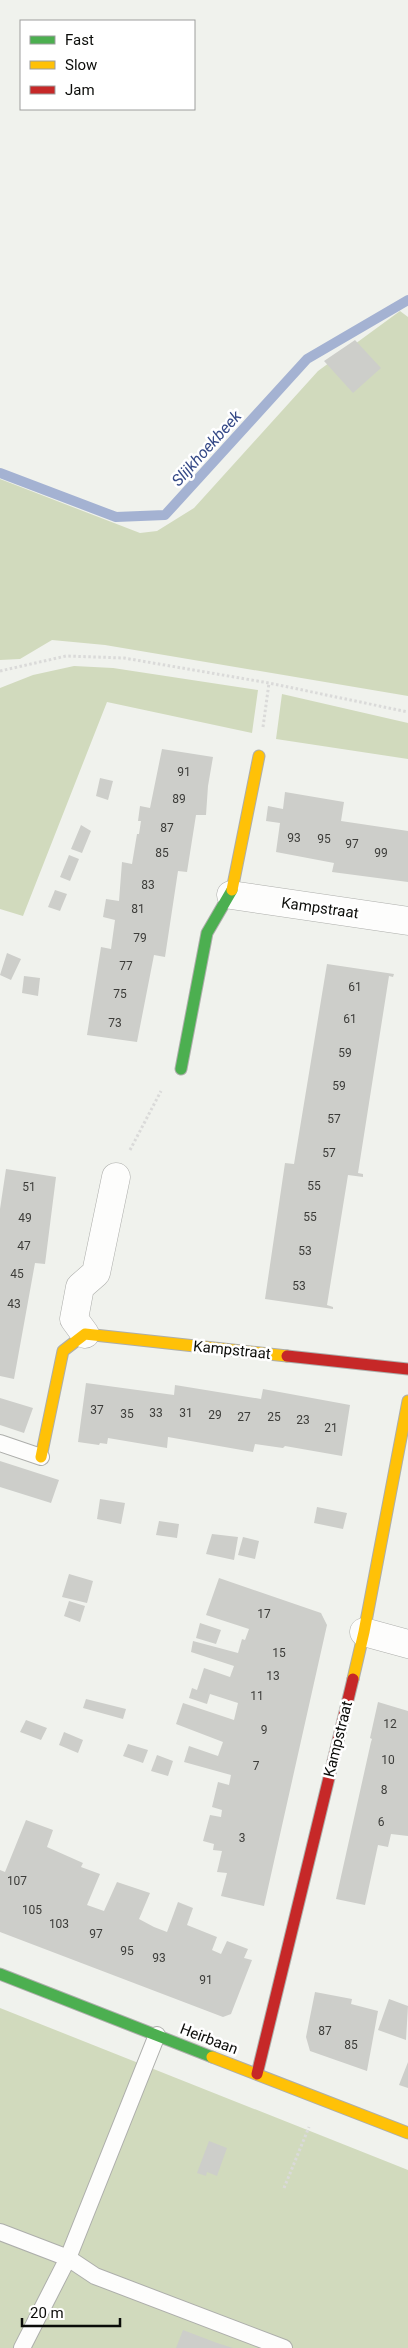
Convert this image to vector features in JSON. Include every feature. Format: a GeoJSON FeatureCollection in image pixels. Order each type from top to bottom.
{"type":"FeatureCollection","features":[{"type":"Feature","properties":{"kind":"street"},"geometry":{"type":"LineString","coordinates":[[181,1068],[207,933],[231,895],[259,756]]}},
{"type":"Feature","properties":{"kind":"street","name":"Kampstraat"},"geometry":{"type":"LineString","coordinates":[[231,895],[408,921]]}},
{"type":"Feature","properties":{"kind":"street"},"geometry":{"type":"LineString","coordinates":[[41,1457],[63,1351],[86,1334],[74,1319],[80,1287],[96,1273],[116,1177]]}},
{"type":"Feature","properties":{"kind":"street","name":"Kampstraat"},"geometry":{"type":"LineString","coordinates":[[86,1334],[408,1369]]}},
{"type":"Feature","properties":{"kind":"street","name":"Kampstraat"},"geometry":{"type":"LineString","coordinates":[[257,2074],[364,1632],[408,1401]]}},
{"type":"Feature","properties":{"kind":"street"},"geometry":{"type":"LineString","coordinates":[[364,1632],[408,1644]]}},
{"type":"Feature","properties":{"kind":"street","name":"Heirbaan"},"geometry":{"type":"LineString","coordinates":[[0,1974],[408,2133]]}},
{"type":"Feature","properties":{"kind":"lane"},"geometry":{"type":"LineString","coordinates":[[0,1444],[41,1457]]}},
{"type":"Feature","properties":{"kind":"lane"},"geometry":{"type":"LineString","coordinates":[[22,2348],[68,2258],[157,2035]]}},
{"type":"Feature","properties":{"kind":"lane"},"geometry":{"type":"LineString","coordinates":[[0,2232],[68,2258],[95,2276],[284,2348]]}},
{"type":"Feature","properties":{"kind":"path"},"geometry":{"type":"LineString","coordinates":[[0,671],[66,656],[124,658],[269,683],[408,712]]}},
{"type":"Feature","properties":{"kind":"path"},"geometry":{"type":"LineString","coordinates":[[259,756],[269,683]]}},
{"type":"Feature","properties":{"kind":"path"},"geometry":{"type":"LineString","coordinates":[[116,1177],[173,1068],[181,1068]]}},
{"type":"Feature","properties":{"kind":"path"},"geometry":{"type":"LineString","coordinates":[[284,2188],[309,2126]]}},
{"type":"Feature","properties":{"kind":"green space"},"geometry":{"type":"Polygon","coordinates":[[[400,311],[408,317],[408,696],[105,645],[52,640],[20,659],[0,660],[0,479],[140,533],[157,531],[194,508],[318,371],[400,311]]]}},
{"type":"Feature","properties":{"kind":"green space"},"geometry":{"type":"Polygon","coordinates":[[[74,666],[113,668],[258,690],[252,733],[107,702],[23,916],[0,909],[0,688],[33,675],[74,666]]]}},
{"type":"Feature","properties":{"kind":"green space"},"geometry":{"type":"Polygon","coordinates":[[[282,694],[408,723],[408,759],[276,739],[282,694]]]}},
{"type":"Feature","properties":{"kind":"green space"},"geometry":{"type":"Polygon","coordinates":[[[0,2008],[408,2170],[408,2348],[0,2348],[0,2008]]]}},
{"type":"Feature","properties":{"kind":"building"},"geometry":{"type":"Polygon","coordinates":[[[355,340],[381,368],[353,393],[324,361],[355,340]]]}},
{"type":"Feature","properties":{"kind":"building"},"geometry":{"type":"Polygon","coordinates":[[[162,749],[213,757],[206,815],[196,815],[187,872],[178,871],[165,957],[154,955],[137,1042],[87,1035],[101,947],[111,949],[115,920],[103,917],[106,899],[119,901],[122,862],[132,864],[141,821],[138,821],[140,806],[150,808],[162,749]]]}},
{"type":"Feature","properties":{"kind":"building"},"geometry":{"type":"Polygon","coordinates":[[[100,778],[113,781],[108,800],[96,796],[100,778]]]}},
{"type":"Feature","properties":{"kind":"building"},"geometry":{"type":"Polygon","coordinates":[[[285,792],[344,802],[341,821],[408,831],[408,882],[332,872],[334,863],[276,852],[280,823],[266,821],[268,806],[283,809],[285,792]]]}},
{"type":"Feature","properties":{"kind":"building"},"geometry":{"type":"Polygon","coordinates":[[[81,825],[91,831],[82,853],[71,849],[81,825]]]}},
{"type":"Feature","properties":{"kind":"building"},"geometry":{"type":"Polygon","coordinates":[[[69,855],[79,859],[70,881],[60,877],[69,855]]]}},
{"type":"Feature","properties":{"kind":"building"},"geometry":{"type":"Polygon","coordinates":[[[55,890],[67,894],[60,911],[48,907],[55,890]]]}},
{"type":"Feature","properties":{"kind":"building"},"geometry":{"type":"Polygon","coordinates":[[[7,953],[21,959],[11,980],[0,975],[7,953]]]}},
{"type":"Feature","properties":{"kind":"building"},"geometry":{"type":"Polygon","coordinates":[[[327,964],[394,974],[393,977],[389,976],[358,1173],[363,1174],[363,1177],[348,1175],[327,1305],[333,1307],[333,1309],[265,1299],[285,1163],[294,1164],[327,964]]]}},
{"type":"Feature","properties":{"kind":"building"},"geometry":{"type":"Polygon","coordinates":[[[24,976],[40,978],[38,996],[22,993],[24,976]]]}},
{"type":"Feature","properties":{"kind":"building"},"geometry":{"type":"Polygon","coordinates":[[[6,1169],[56,1177],[45,1264],[35,1263],[14,1379],[0,1376],[0,1209],[6,1169]]]}},
{"type":"Feature","properties":{"kind":"building"},"geometry":{"type":"Polygon","coordinates":[[[86,1383],[174,1395],[175,1385],[261,1399],[263,1389],[350,1405],[342,1456],[285,1446],[283,1448],[255,1444],[253,1452],[168,1437],[167,1448],[108,1438],[107,1444],[100,1443],[99,1445],[78,1442],[86,1383]]]}},
{"type":"Feature","properties":{"kind":"building"},"geometry":{"type":"Polygon","coordinates":[[[0,1398],[33,1408],[24,1433],[0,1425],[0,1398]]]}},
{"type":"Feature","properties":{"kind":"building"},"geometry":{"type":"Polygon","coordinates":[[[0,1461],[59,1480],[51,1503],[0,1487],[0,1461]]]}},
{"type":"Feature","properties":{"kind":"building"},"geometry":{"type":"Polygon","coordinates":[[[100,1499],[125,1503],[121,1524],[97,1519],[100,1499]]]}},
{"type":"Feature","properties":{"kind":"building"},"geometry":{"type":"Polygon","coordinates":[[[317,1507],[347,1513],[343,1529],[314,1523],[317,1507]]]}},
{"type":"Feature","properties":{"kind":"building"},"geometry":{"type":"Polygon","coordinates":[[[159,1521],[179,1524],[177,1538],[156,1535],[159,1521]]]}},
{"type":"Feature","properties":{"kind":"building"},"geometry":{"type":"Polygon","coordinates":[[[212,1534],[238,1537],[234,1560],[206,1554],[212,1534]]]}},
{"type":"Feature","properties":{"kind":"building"},"geometry":{"type":"Polygon","coordinates":[[[243,1537],[259,1541],[255,1559],[238,1555],[243,1537]]]}},
{"type":"Feature","properties":{"kind":"building"},"geometry":{"type":"Polygon","coordinates":[[[69,1574],[93,1581],[87,1603],[62,1597],[69,1574]]]}},
{"type":"Feature","properties":{"kind":"building"},"geometry":{"type":"Polygon","coordinates":[[[219,1578],[321,1613],[327,1625],[264,1906],[221,1896],[227,1873],[217,1872],[222,1851],[213,1850],[214,1844],[203,1841],[210,1815],[221,1817],[222,1810],[212,1807],[218,1782],[229,1785],[231,1775],[184,1762],[189,1746],[218,1756],[223,1742],[176,1724],[183,1703],[234,1720],[238,1703],[210,1694],[207,1704],[189,1698],[192,1688],[197,1690],[204,1668],[230,1677],[234,1666],[191,1652],[193,1641],[238,1653],[242,1639],[245,1640],[249,1629],[206,1615],[219,1578]]]}},
{"type":"Feature","properties":{"kind":"building"},"geometry":{"type":"Polygon","coordinates":[[[69,1601],[85,1606],[80,1622],[64,1616],[69,1601]]]}},
{"type":"Feature","properties":{"kind":"building"},"geometry":{"type":"Polygon","coordinates":[[[200,1623],[221,1630],[216,1644],[196,1638],[200,1623]]]}},
{"type":"Feature","properties":{"kind":"building"},"geometry":{"type":"Polygon","coordinates":[[[86,1699],[126,1709],[123,1719],[83,1708],[86,1699]]]}},
{"type":"Feature","properties":{"kind":"building"},"geometry":{"type":"Polygon","coordinates":[[[378,1702],[408,1711],[408,1836],[391,1834],[388,1847],[378,1845],[365,1905],[336,1899],[372,1739],[370,1738],[378,1702]]]}},
{"type":"Feature","properties":{"kind":"building"},"geometry":{"type":"Polygon","coordinates":[[[26,1720],[47,1728],[41,1740],[20,1732],[26,1720]]]}},
{"type":"Feature","properties":{"kind":"building"},"geometry":{"type":"Polygon","coordinates":[[[64,1732],[83,1740],[78,1753],[59,1745],[64,1732]]]}},
{"type":"Feature","properties":{"kind":"building"},"geometry":{"type":"Polygon","coordinates":[[[128,1744],[148,1750],[143,1763],[123,1756],[128,1744]]]}},
{"type":"Feature","properties":{"kind":"building"},"geometry":{"type":"Polygon","coordinates":[[[157,1755],[173,1761],[168,1776],[151,1771],[157,1755]]]}},
{"type":"Feature","properties":{"kind":"building"},"geometry":{"type":"Polygon","coordinates":[[[26,1820],[53,1830],[47,1847],[83,1863],[81,1867],[100,1874],[87,1905],[104,1911],[117,1882],[150,1893],[139,1919],[154,1927],[167,1932],[178,1902],[193,1908],[187,1925],[217,1937],[212,1950],[221,1954],[227,1941],[248,1949],[244,1958],[252,1960],[231,2014],[223,2017],[0,1932],[0,1870],[5,1872],[26,1820]]]}},
{"type":"Feature","properties":{"kind":"building"},"geometry":{"type":"Polygon","coordinates":[[[315,1992],[352,1999],[351,2004],[378,2011],[367,2071],[310,2051],[306,2037],[315,1992]]]}},
{"type":"Feature","properties":{"kind":"building"},"geometry":{"type":"Polygon","coordinates":[[[389,1999],[408,2006],[406,2040],[378,2030],[389,1999]]]}},
{"type":"Feature","properties":{"kind":"building"},"geometry":{"type":"Polygon","coordinates":[[[408,2062],[408,2088],[399,2085],[408,2062]]]}},
{"type":"Feature","properties":{"kind":"building"},"geometry":{"type":"Polygon","coordinates":[[[209,2141],[227,2148],[217,2176],[207,2172],[206,2176],[197,2173],[209,2141]]]}},
{"type":"Feature","properties":{"kind":"building"},"geometry":{"type":"Polygon","coordinates":[[[183,2330],[217,2343],[233,2348],[176,2348],[183,2330]]]}},
{"type":"Feature","properties":{"kind":"waterway","name":"Slijkhoekbeek"},"geometry":{"type":"LineString","coordinates":[[0,473],[116,517],[165,515],[307,359],[408,300]]}},
{"type":"Feature","properties":{"kind":"traffic: fast"},"geometry":{"type":"LineString","coordinates":[[181,1069],[207,933],[232,890]]}},
{"type":"Feature","properties":{"kind":"traffic: fast"},"geometry":{"type":"LineString","coordinates":[[0,1974],[212,2057]]}},
{"type":"Feature","properties":{"kind":"traffic: slow"},"geometry":{"type":"LineString","coordinates":[[232,890],[259,756]]}},
{"type":"Feature","properties":{"kind":"traffic: slow"},"geometry":{"type":"LineString","coordinates":[[41,1457],[63,1351],[85,1334],[287,1356]]}},
{"type":"Feature","properties":{"kind":"traffic: slow"},"geometry":{"type":"LineString","coordinates":[[353,1679],[364,1632],[408,1401]]}},
{"type":"Feature","properties":{"kind":"traffic: slow"},"geometry":{"type":"LineString","coordinates":[[212,2057],[408,2133]]}},
{"type":"Feature","properties":{"kind":"traffic: jam"},"geometry":{"type":"LineString","coordinates":[[287,1356],[408,1369]]}},
{"type":"Feature","properties":{"kind":"traffic: jam"},"geometry":{"type":"LineString","coordinates":[[257,2074],[353,1679]]}}]}
